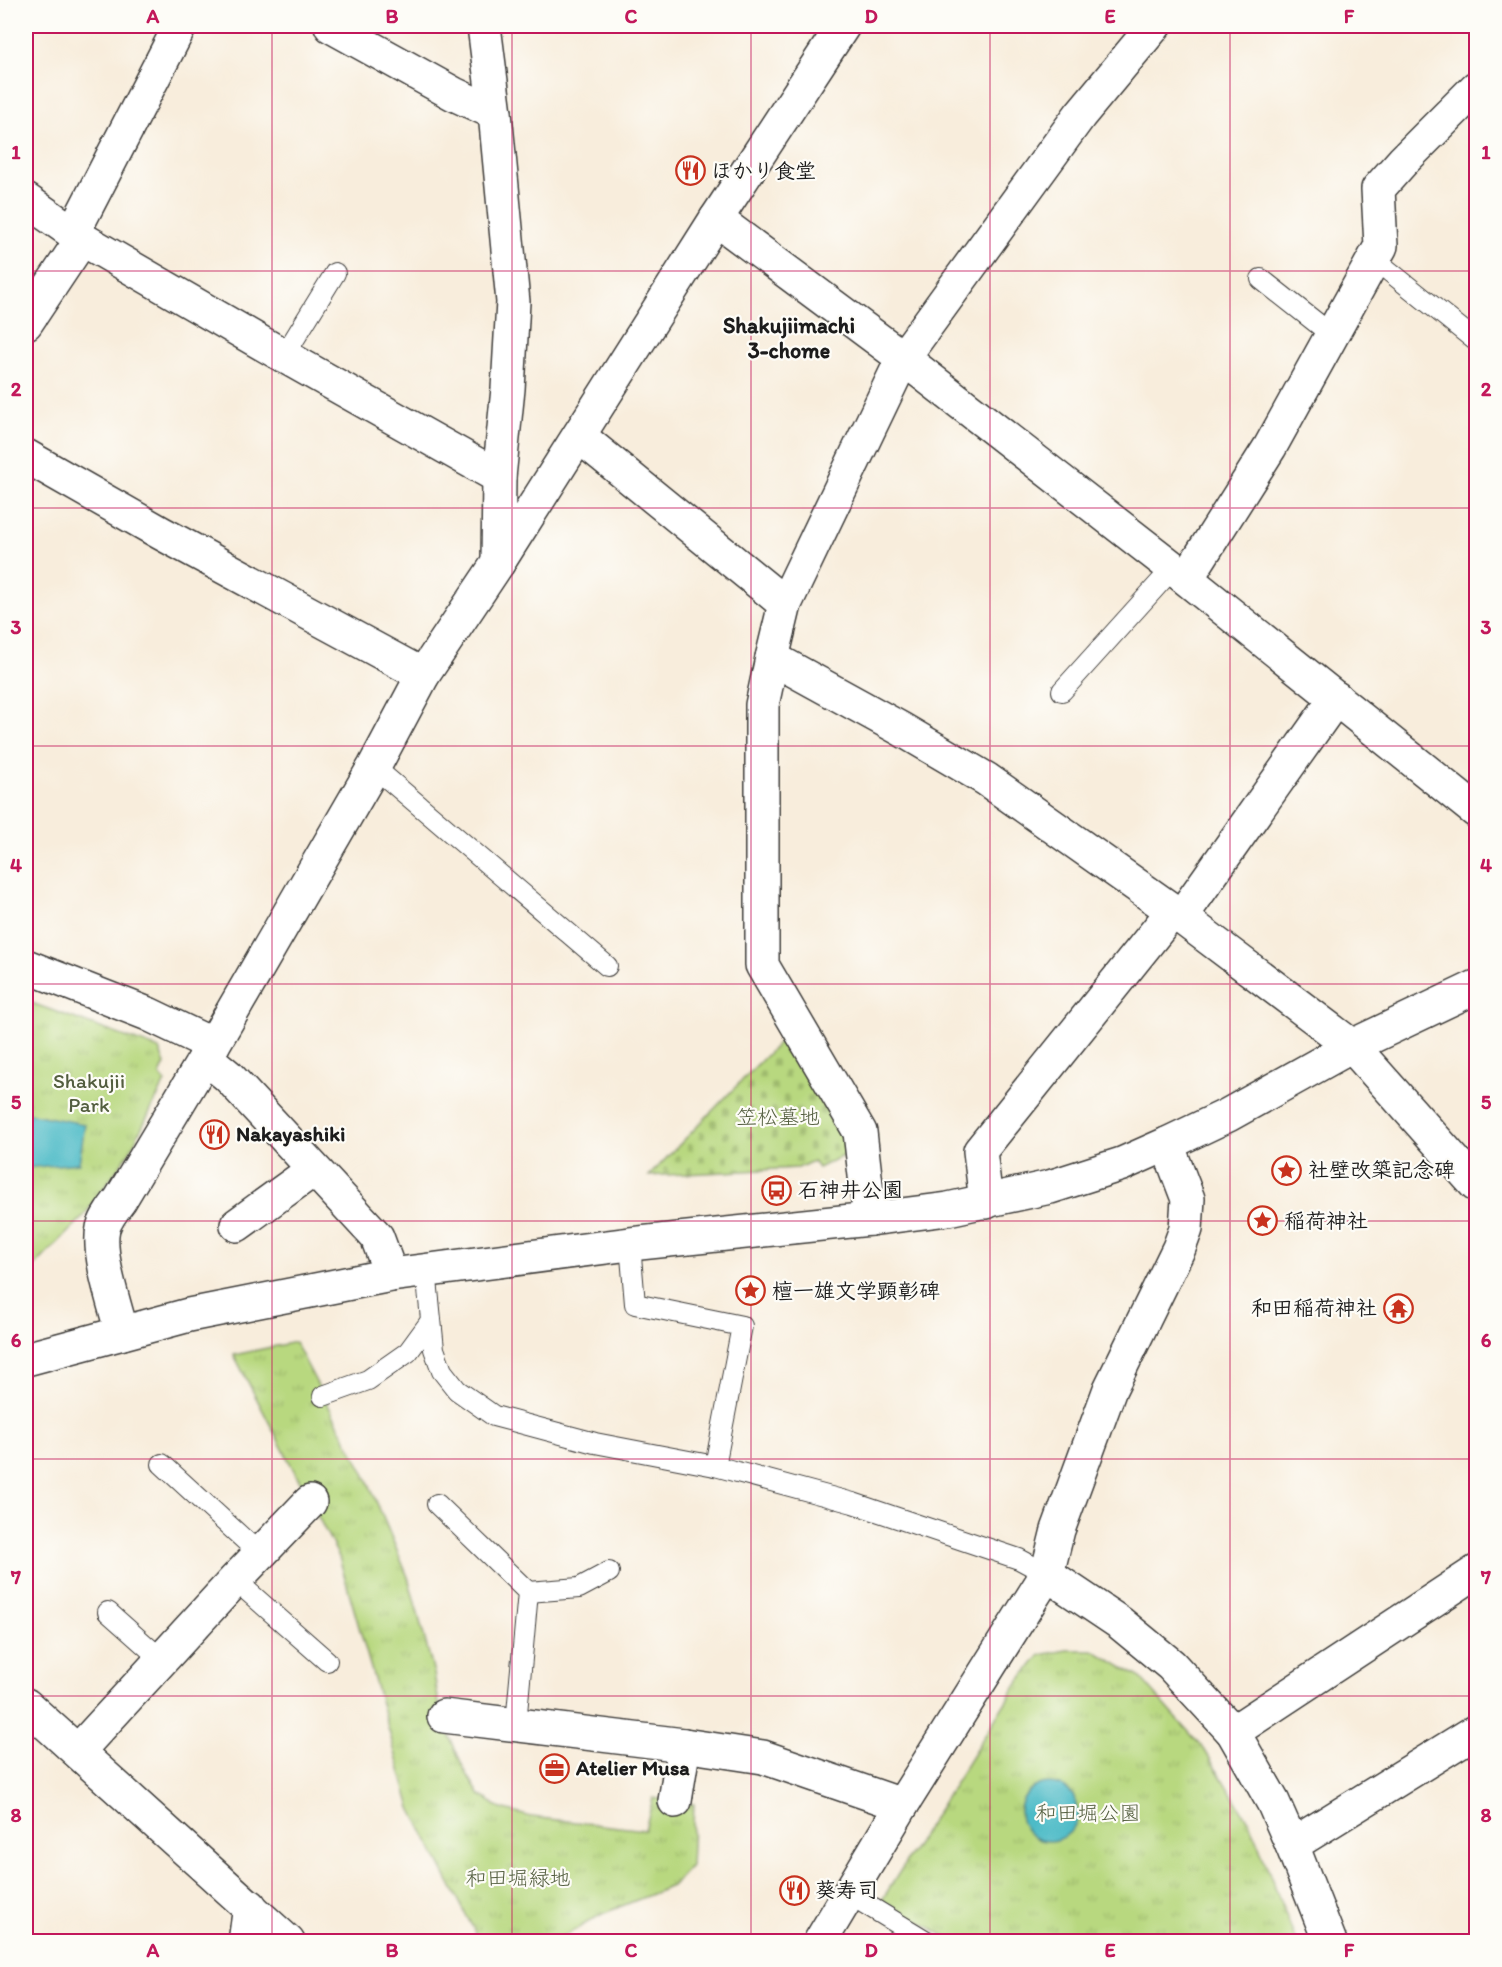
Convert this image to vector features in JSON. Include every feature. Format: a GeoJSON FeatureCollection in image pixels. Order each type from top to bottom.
{"type":"FeatureCollection","features":[{"type":"Feature","properties":{"kind":"street"},"geometry":{"type":"LineString","coordinates":[[26,323],[77,236],[180,26]]}},
{"type":"Feature","properties":{"kind":"street"},"geometry":{"type":"LineString","coordinates":[[331,26],[454,94],[495,113]]}},
{"type":"Feature","properties":{"kind":"street"},"geometry":{"type":"LineString","coordinates":[[484,26],[495,113],[513,302],[508,389],[499,477],[498,563]]}},
{"type":"Feature","properties":{"kind":"street"},"geometry":{"type":"LineString","coordinates":[[122,1333],[103,1258],[101,1239],[104,1226],[374,767],[423,675],[498,563],[716,219],[843,26]]}},
{"type":"Feature","properties":{"kind":"street"},"geometry":{"type":"LineString","coordinates":[[870,1219],[860,1132],[762,965],[762,705],[772,658],[785,604],[903,358],[1080,115],[1154,26]]}},
{"type":"Feature","properties":{"kind":"street"},"geometry":{"type":"LineString","coordinates":[[1180,573],[1270,447],[1381,246],[1378,189],[1476,88]]}},
{"type":"Feature","properties":{"kind":"street"},"geometry":{"type":"LineString","coordinates":[[26,200],[77,236],[499,477]]}},
{"type":"Feature","properties":{"kind":"street"},"geometry":{"type":"LineString","coordinates":[[716,219],[903,358],[1180,573],[1476,811]]}},
{"type":"Feature","properties":{"kind":"street"},"geometry":{"type":"LineString","coordinates":[[579,436],[785,604]]}},
{"type":"Feature","properties":{"kind":"street"},"geometry":{"type":"LineString","coordinates":[[26,456],[161,533],[423,675]]}},
{"type":"Feature","properties":{"kind":"street"},"geometry":{"type":"LineString","coordinates":[[772,658],[986,778],[1177,914],[1352,1046],[1476,1185]]}},
{"type":"Feature","properties":{"kind":"street"},"geometry":{"type":"LineString","coordinates":[[986,1202],[980,1151],[1177,914],[1336,698]]}},
{"type":"Feature","properties":{"kind":"street"},"geometry":{"type":"LineString","coordinates":[[26,966],[148,1014],[209,1051],[228,1076],[377,1238],[391,1275]]}},
{"type":"Feature","properties":{"kind":"street"},"geometry":{"type":"LineString","coordinates":[[26,1359],[189,1315],[391,1275],[630,1244],[870,1219],[986,1202],[1071,1181],[1122,1164],[1167,1144],[1352,1046],[1476,987]]}},
{"type":"Feature","properties":{"kind":"street"},"geometry":{"type":"LineString","coordinates":[[820,1941],[902,1805],[1047,1574],[1058,1530],[1110,1389],[1179,1248],[1186,1229],[1188,1199],[1167,1144]]}},
{"type":"Feature","properties":{"kind":"street"},"geometry":{"type":"LineString","coordinates":[[237,1225],[313,1170]]}},
{"type":"Feature","properties":{"kind":"street"},"geometry":{"type":"LineString","coordinates":[[78,1751],[310,1502]]}},
{"type":"Feature","properties":{"kind":"street"},"geometry":{"type":"LineString","coordinates":[[1233,1732],[1476,1572]]}},
{"type":"Feature","properties":{"kind":"street"},"geometry":{"type":"LineString","coordinates":[[1047,1574],[1120,1623],[1171,1665],[1233,1732],[1273,1802],[1330,1941]]}},
{"type":"Feature","properties":{"kind":"street"},"geometry":{"type":"LineString","coordinates":[[26,1705],[288,1941]]}},
{"type":"Feature","properties":{"kind":"street"},"geometry":{"type":"LineString","coordinates":[[444,1716],[684,1745],[763,1757],[902,1805]]}},
{"type":"Feature","properties":{"kind":"street"},"geometry":{"type":"LineString","coordinates":[[1292,1845],[1476,1731]]}},
{"type":"Feature","properties":{"kind":"street"},"geometry":{"type":"LineString","coordinates":[[675,1801],[684,1745]]}},
{"type":"Feature","properties":{"kind":"street"},"geometry":{"type":"LineString","coordinates":[[245,1941],[250,1906]]}},
{"type":"Feature","properties":{"kind":"lane"},"geometry":{"type":"LineString","coordinates":[[1374,259],[1476,341]]}},
{"type":"Feature","properties":{"kind":"lane"},"geometry":{"type":"LineString","coordinates":[[284,356],[335,273]]}},
{"type":"Feature","properties":{"kind":"lane"},"geometry":{"type":"LineString","coordinates":[[1261,279],[1332,335]]}},
{"type":"Feature","properties":{"kind":"lane"},"geometry":{"type":"LineString","coordinates":[[1062,691],[1180,573]]}},
{"type":"Feature","properties":{"kind":"lane"},"geometry":{"type":"LineString","coordinates":[[374,767],[607,966]]}},
{"type":"Feature","properties":{"kind":"lane"},"geometry":{"type":"LineString","coordinates":[[630,1244],[635,1304],[742,1326],[715,1466]]}},
{"type":"Feature","properties":{"kind":"lane"},"geometry":{"type":"LineString","coordinates":[[426,1270],[434,1349],[442,1371],[457,1390],[494,1416],[595,1443],[715,1466],[853,1503],[1019,1559],[1047,1574]]}},
{"type":"Feature","properties":{"kind":"lane"},"geometry":{"type":"LineString","coordinates":[[323,1396],[368,1380],[384,1369],[408,1352],[430,1322]]}},
{"type":"Feature","properties":{"kind":"lane"},"geometry":{"type":"LineString","coordinates":[[162,1464],[261,1555]]}},
{"type":"Feature","properties":{"kind":"lane"},"geometry":{"type":"LineString","coordinates":[[437,1504],[528,1592],[579,1588],[609,1572]]}},
{"type":"Feature","properties":{"kind":"lane"},"geometry":{"type":"LineString","coordinates":[[235,1580],[327,1661]]}},
{"type":"Feature","properties":{"kind":"lane"},"geometry":{"type":"LineString","coordinates":[[516,1724],[528,1592]]}},
{"type":"Feature","properties":{"kind":"lane"},"geometry":{"type":"LineString","coordinates":[[108,1612],[162,1660]]}},
{"type":"Feature","properties":{"kind":"lane"},"geometry":{"type":"LineString","coordinates":[[849,1894],[928,1941]]}},
{"type":"Feature","properties":{"kind":"green space","name":"Shakujii Park"},"geometry":{"type":"Polygon","coordinates":[[[26,1001],[159,1049],[165,1064],[160,1075],[165,1082],[129,1153],[83,1217],[26,1275],[26,1001]]]}},
{"type":"Feature","properties":{"kind":"green space","name":"笠松墓地"},"geometry":{"type":"Polygon","coordinates":[[[790,1031],[852,1140],[851,1152],[818,1168],[813,1161],[798,1168],[649,1176],[790,1031]]]}},
{"type":"Feature","properties":{"kind":"green space","name":"和田堀緑地"},"geometry":{"type":"Polygon","coordinates":[[[295,1342],[367,1479],[408,1577],[434,1673],[441,1717],[464,1769],[479,1794],[501,1809],[531,1817],[645,1830],[653,1798],[694,1804],[691,1866],[672,1886],[602,1914],[556,1941],[478,1941],[411,1808],[339,1557],[234,1355],[295,1342]]]}},
{"type":"Feature","properties":{"kind":"green space","name":"和田堀公園"},"geometry":{"type":"Polygon","coordinates":[[[1067,1650],[1093,1650],[1141,1678],[1204,1749],[1250,1824],[1296,1941],[954,1941],[882,1900],[1017,1684],[1040,1655],[1067,1650]]]}},
{"type":"Feature","properties":{"kind":"water"},"geometry":{"type":"Polygon","coordinates":[[[26,1113],[85,1124],[79,1163],[26,1168],[26,1113]]]}},
{"type":"Feature","properties":{"kind":"water"},"geometry":{"type":"Polygon","coordinates":[[[1043,1783],[1055,1783],[1070,1791],[1078,1806],[1078,1818],[1070,1833],[1055,1841],[1043,1841],[1028,1833],[1020,1818],[1020,1806],[1028,1791],[1043,1783]]]}},
{"type":"Feature","properties":{"kind":"place","name":"ほかり食堂"},"geometry":{"type":"Point","coordinates":[690,171]}},
{"type":"Feature","properties":{"kind":"place","name":"Nakayashiki"},"geometry":{"type":"Point","coordinates":[215,1134]}},
{"type":"Feature","properties":{"kind":"place","name":"社壁改築記念碑"},"geometry":{"type":"Point","coordinates":[1287,1170]}},
{"type":"Feature","properties":{"kind":"place","name":"石神井公園"},"geometry":{"type":"Point","coordinates":[777,1190]}},
{"type":"Feature","properties":{"kind":"place","name":"稲荷神社"},"geometry":{"type":"Point","coordinates":[1263,1221]}},
{"type":"Feature","properties":{"kind":"place","name":"檀一雄文学顕彰碑"},"geometry":{"type":"Point","coordinates":[751,1291]}},
{"type":"Feature","properties":{"kind":"place","name":"和田稲荷神社"},"geometry":{"type":"Point","coordinates":[1398,1308]}},
{"type":"Feature","properties":{"kind":"place","name":"Atelier Musa"},"geometry":{"type":"Point","coordinates":[555,1768]}},
{"type":"Feature","properties":{"kind":"place","name":"葵寿司"},"geometry":{"type":"Point","coordinates":[794,1890]}},
{"type":"Feature","properties":{"kind":"district","name":"Shakujiimachi 3-chome"},"geometry":{"type":"Point","coordinates":[789,338]}}]}
